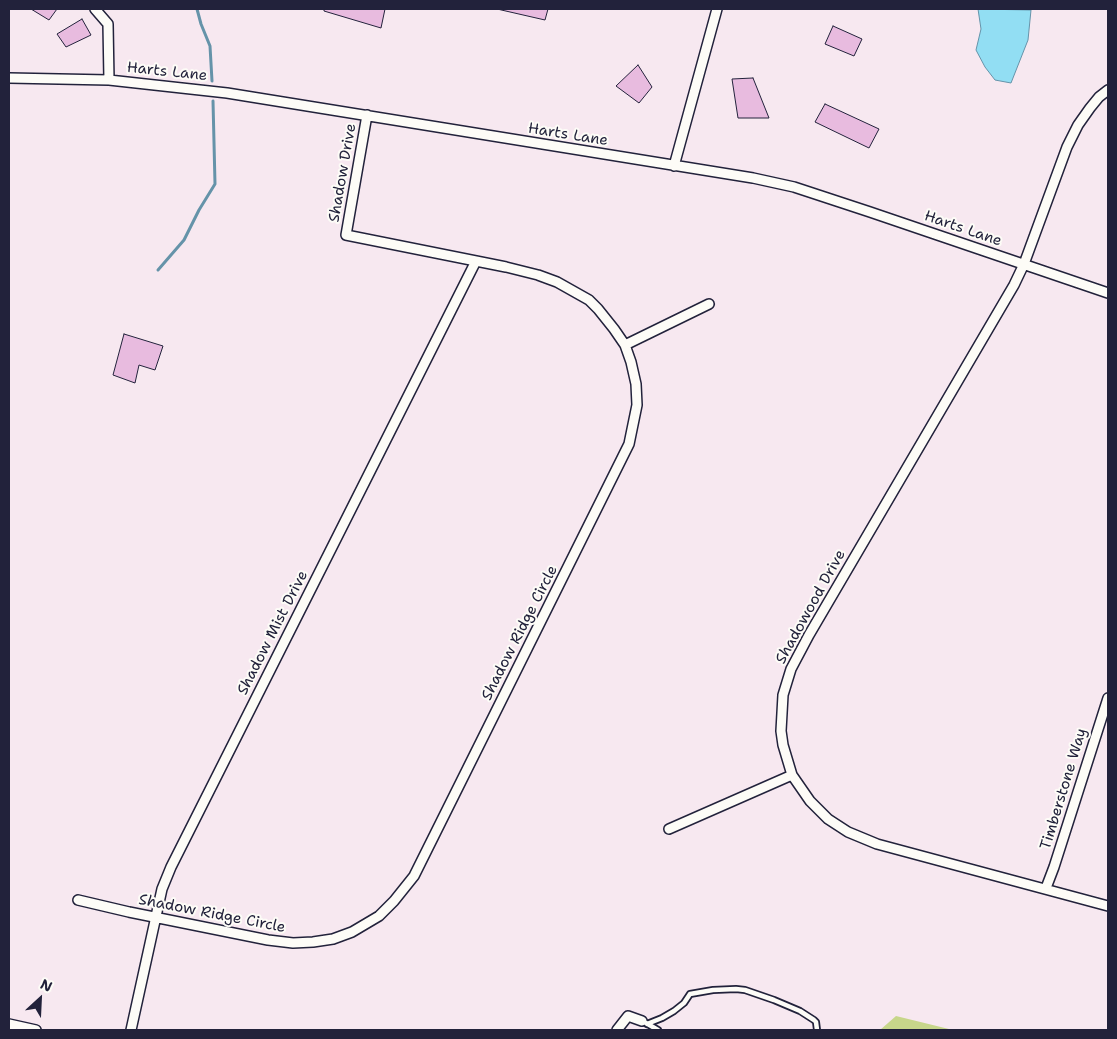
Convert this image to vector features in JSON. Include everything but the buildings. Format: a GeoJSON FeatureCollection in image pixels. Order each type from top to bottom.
{"type":"FeatureCollection","features":[{"type":"Feature","properties":{"kind":"street"},"geometry":{"type":"LineString","coordinates":[[95,9],[108,24],[109,80]]}},
{"type":"Feature","properties":{"kind":"street"},"geometry":{"type":"LineString","coordinates":[[674,166],[717,9]]}},
{"type":"Feature","properties":{"kind":"street","name":"Harts Lane"},"geometry":{"type":"LineString","coordinates":[[9,78],[109,80],[227,93],[753,178],[794,187],[1108,293]]}},
{"type":"Feature","properties":{"kind":"street","name":"Shadowood Drive"},"geometry":{"type":"LineString","coordinates":[[1108,90],[1090,108],[1067,147],[1024,264],[1014,285],[809,635],[791,669],[783,695],[781,731],[792,775],[810,801],[828,819],[848,832],[862,839],[1108,906]]}},
{"type":"Feature","properties":{"kind":"street","name":"Shadow Drive"},"geometry":{"type":"LineString","coordinates":[[346,235],[367,115]]}},
{"type":"Feature","properties":{"kind":"street","name":"Shadow Ridge Circle"},"geometry":{"type":"LineString","coordinates":[[78,900],[279,942],[313,942],[333,939],[352,932],[370,922],[406,888],[418,868],[629,444],[635,419],[636,394],[631,362],[624,345],[598,308],[576,292],[538,275],[346,235]]}},
{"type":"Feature","properties":{"kind":"street","name":"Shadow Mist Drive"},"geometry":{"type":"LineString","coordinates":[[131,1030],[162,889],[171,867],[476,261]]}},
{"type":"Feature","properties":{"kind":"street"},"geometry":{"type":"LineString","coordinates":[[624,345],[709,304]]}},
{"type":"Feature","properties":{"kind":"street","name":"Timberstone Way"},"geometry":{"type":"LineString","coordinates":[[1046,888],[1108,698]]}},
{"type":"Feature","properties":{"kind":"street"},"geometry":{"type":"LineString","coordinates":[[669,829],[792,775]]}},
{"type":"Feature","properties":{"kind":"street"},"geometry":{"type":"LineString","coordinates":[[617,1030],[628,1016],[645,1022]]}},
{"type":"Feature","properties":{"kind":"street"},"geometry":{"type":"LineString","coordinates":[[9,1024],[36,1030]]}},
{"type":"Feature","properties":{"kind":"lane"},"geometry":{"type":"LineString","coordinates":[[645,1022],[662,1018],[674,1011],[684,1003],[690,994],[736,989],[745,990],[800,1011],[816,1022],[817,1030]]}},
{"type":"Feature","properties":{"kind":"lane"},"geometry":{"type":"LineString","coordinates":[[645,1022],[658,1030]]}},
{"type":"Feature","properties":{"kind":"green space"},"geometry":{"type":"Polygon","coordinates":[[[896,1016],[953,1030],[880,1030],[896,1016]]]}},
{"type":"Feature","properties":{"kind":"water"},"geometry":{"type":"Polygon","coordinates":[[[978,9],[1031,10],[1028,40],[1011,83],[995,80],[976,50],[981,29],[978,9]]]}},
{"type":"Feature","properties":{"kind":"waterway"},"geometry":{"type":"LineString","coordinates":[[197,9],[210,46],[212,81]]}},
{"type":"Feature","properties":{"kind":"waterway"},"geometry":{"type":"LineString","coordinates":[[158,270],[184,240],[215,184],[213,101]]}}]}
